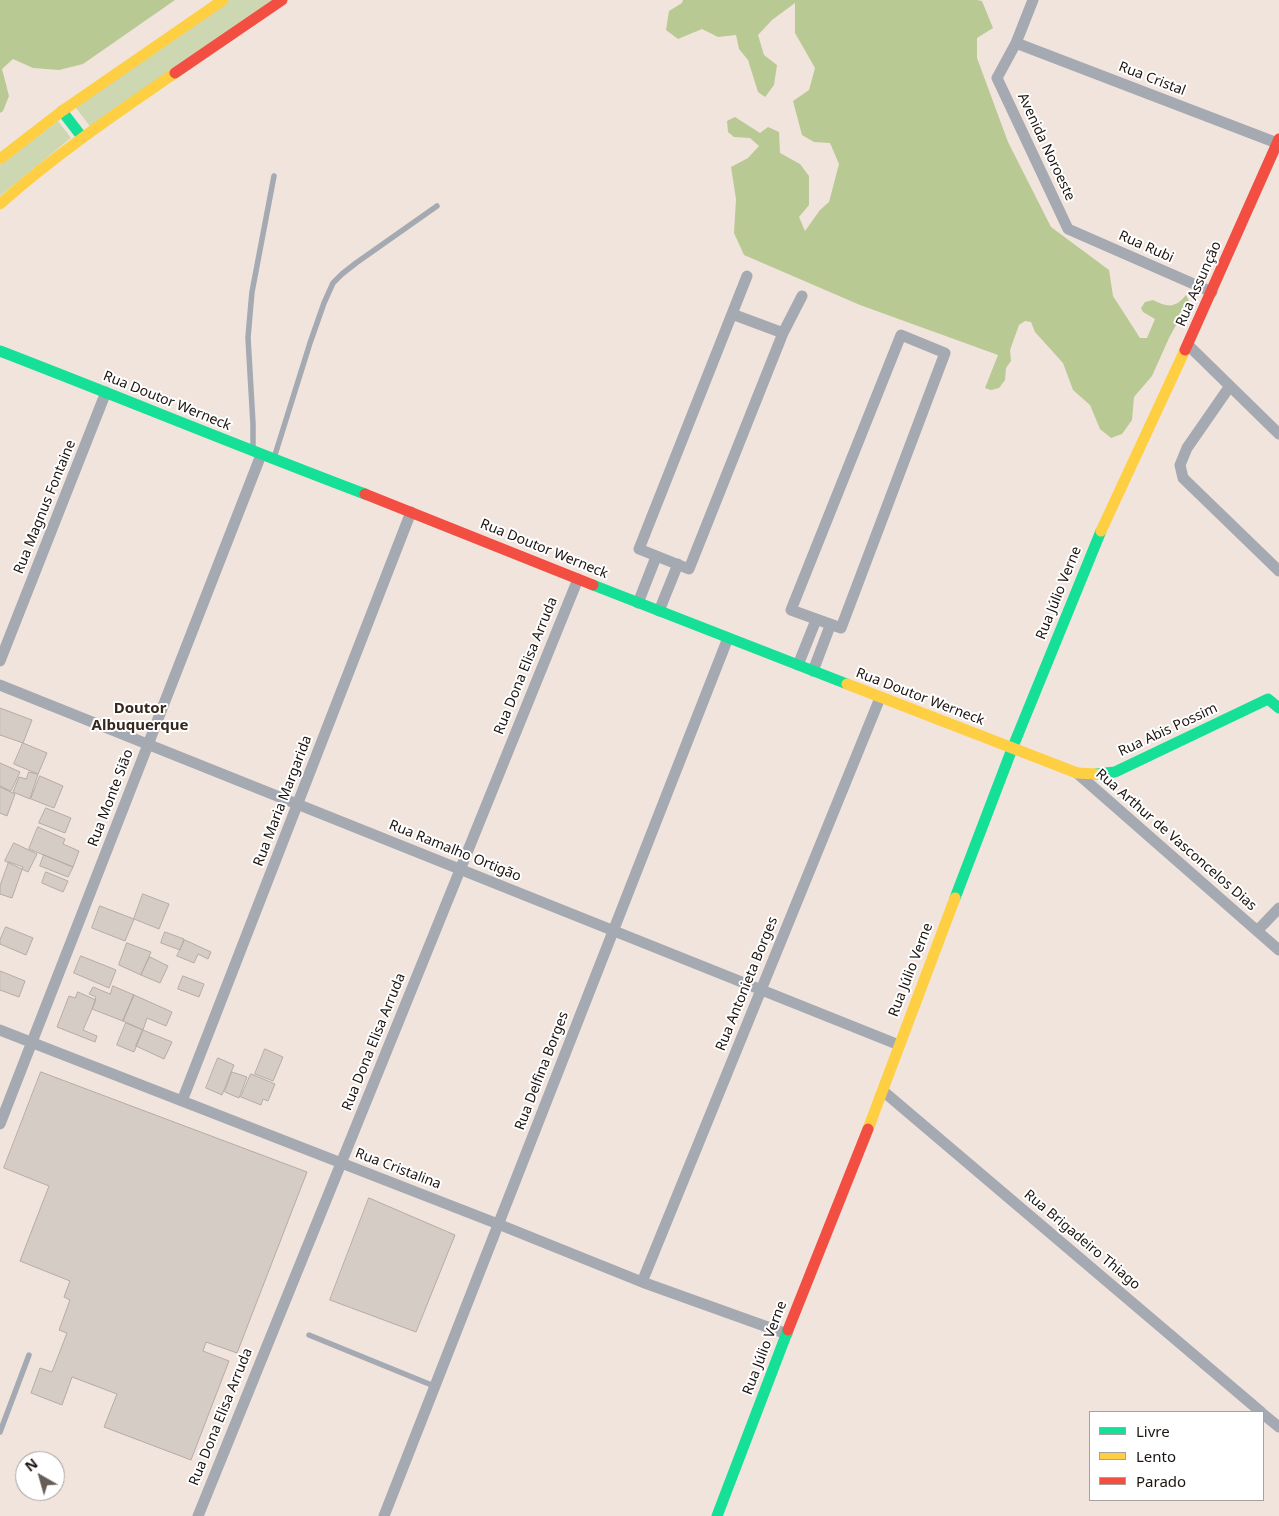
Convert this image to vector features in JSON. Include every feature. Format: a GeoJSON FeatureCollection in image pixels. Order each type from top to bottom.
{"type":"FeatureCollection","features":[{"type":"Feature","properties":{"kind":"street"},"geometry":{"type":"LineString","coordinates":[[0,159],[62,111],[223,0]]}},
{"type":"Feature","properties":{"kind":"street"},"geometry":{"type":"LineString","coordinates":[[0,204],[27,180],[82,137],[282,0]]}},
{"type":"Feature","properties":{"kind":"street"},"geometry":{"type":"LineString","coordinates":[[1016,43],[1033,0]]}},
{"type":"Feature","properties":{"kind":"street","name":"Avenida Noroeste"},"geometry":{"type":"LineString","coordinates":[[1016,43],[997,78],[1068,229]]}},
{"type":"Feature","properties":{"kind":"street","name":"Rua Cristal"},"geometry":{"type":"LineString","coordinates":[[1016,43],[1278,141]]}},
{"type":"Feature","properties":{"kind":"street"},"geometry":{"type":"LineString","coordinates":[[62,111],[82,137]]}},
{"type":"Feature","properties":{"kind":"street","name":"Rua Assunção"},"geometry":{"type":"LineString","coordinates":[[1144,440],[1212,292],[1278,141]]}},
{"type":"Feature","properties":{"kind":"street","name":"Rua Rubi"},"geometry":{"type":"LineString","coordinates":[[1068,229],[1212,292]]}},
{"type":"Feature","properties":{"kind":"street"},"geometry":{"type":"LineString","coordinates":[[747,276],[638,549],[656,557],[689,569],[783,333],[802,296]]}},
{"type":"Feature","properties":{"kind":"street"},"geometry":{"type":"LineString","coordinates":[[732,314],[783,333]]}},
{"type":"Feature","properties":{"kind":"street"},"geometry":{"type":"LineString","coordinates":[[901,335],[945,353],[841,628],[830,626],[791,610],[901,335]]}},
{"type":"Feature","properties":{"kind":"street"},"geometry":{"type":"LineString","coordinates":[[1188,345],[1279,434]]}},
{"type":"Feature","properties":{"kind":"street","name":"Rua Doutor Werneck"},"geometry":{"type":"LineString","coordinates":[[0,351],[880,698],[1077,773]]}},
{"type":"Feature","properties":{"kind":"street"},"geometry":{"type":"LineString","coordinates":[[1230,386],[1187,448],[1180,464],[1183,478],[1279,571]]}},
{"type":"Feature","properties":{"kind":"street","name":"Rua Magnus Fontaine"},"geometry":{"type":"LineString","coordinates":[[0,661],[106,392]]}},
{"type":"Feature","properties":{"kind":"street","name":"Rua Júlio Verne"},"geometry":{"type":"LineString","coordinates":[[717,1516],[786,1334],[883,1091],[1012,749],[1098,537],[1144,440]]}},
{"type":"Feature","properties":{"kind":"street","name":"Rua Monte Sião"},"geometry":{"type":"LineString","coordinates":[[0,1124],[148,745],[257,453]]}},
{"type":"Feature","properties":{"kind":"street","name":"Rua Maria Margarida"},"geometry":{"type":"LineString","coordinates":[[182,1101],[411,512]]}},
{"type":"Feature","properties":{"kind":"street"},"geometry":{"type":"LineString","coordinates":[[638,603],[656,557]]}},
{"type":"Feature","properties":{"kind":"street"},"geometry":{"type":"LineString","coordinates":[[659,611],[678,564]]}},
{"type":"Feature","properties":{"kind":"street","name":"Rua Dona Elisa Arruda"},"geometry":{"type":"LineString","coordinates":[[198,1516],[578,579]]}},
{"type":"Feature","properties":{"kind":"street"},"geometry":{"type":"LineString","coordinates":[[798,665],[816,620]]}},
{"type":"Feature","properties":{"kind":"street"},"geometry":{"type":"LineString","coordinates":[[812,671],[830,626]]}},
{"type":"Feature","properties":{"kind":"street","name":"Rua Delfina Borges"},"geometry":{"type":"LineString","coordinates":[[384,1516],[728,638]]}},
{"type":"Feature","properties":{"kind":"street","name":"Rua Ramalho Ortigão"},"geometry":{"type":"LineString","coordinates":[[0,685],[899,1045]]}},
{"type":"Feature","properties":{"kind":"street","name":"Rua Antonieta Borges"},"geometry":{"type":"LineString","coordinates":[[642,1282],[880,698]]}},
{"type":"Feature","properties":{"kind":"street","name":"Rua Abis Possim"},"geometry":{"type":"LineString","coordinates":[[1077,773],[1115,772],[1268,699],[1279,708]]}},
{"type":"Feature","properties":{"kind":"street","name":"Rua Arthur de Vasconcelos Dias"},"geometry":{"type":"LineString","coordinates":[[1077,773],[1279,950]]}},
{"type":"Feature","properties":{"kind":"street"},"geometry":{"type":"LineString","coordinates":[[1256,931],[1279,908]]}},
{"type":"Feature","properties":{"kind":"street","name":"Rua Cristalina"},"geometry":{"type":"LineString","coordinates":[[0,1030],[341,1162],[642,1282],[786,1334]]}},
{"type":"Feature","properties":{"kind":"street","name":"Rua Brigadeiro Thiago"},"geometry":{"type":"LineString","coordinates":[[883,1091],[1260,1411]]}},
{"type":"Feature","properties":{"kind":"street","name":"Rua Brigadeiro Thiago"},"geometry":{"type":"LineString","coordinates":[[1264,1415],[1279,1427]]}},
{"type":"Feature","properties":{"kind":"lane"},"geometry":{"type":"LineString","coordinates":[[257,453],[253,424],[248,338],[250,314],[274,176]]}},
{"type":"Feature","properties":{"kind":"lane"},"geometry":{"type":"LineString","coordinates":[[273,460],[310,343],[333,283],[356,263],[437,206]]}},
{"type":"Feature","properties":{"kind":"lane"},"geometry":{"type":"LineString","coordinates":[[309,1335],[434,1386]]}},
{"type":"Feature","properties":{"kind":"lane"},"geometry":{"type":"LineString","coordinates":[[0,1432],[29,1355]]}},
{"type":"Feature","properties":{"kind":"green space"},"geometry":{"type":"Polygon","coordinates":[[[0,0],[175,0],[83,64],[59,70],[33,68],[13,59],[2,69],[9,96],[3,111],[0,113],[0,0]]]}},
{"type":"Feature","properties":{"kind":"green space"},"geometry":{"type":"Polygon","coordinates":[[[225,0],[280,0],[92,129],[73,104],[225,0]]]}},
{"type":"Feature","properties":{"kind":"green space"},"geometry":{"type":"Polygon","coordinates":[[[683,0],[982,1],[993,28],[977,38],[977,58],[1008,142],[1051,227],[1109,270],[1113,296],[1140,338],[1147,338],[1155,319],[1143,312],[1141,308],[1145,302],[1153,300],[1167,305],[1174,305],[1186,295],[1189,301],[1169,338],[1152,376],[1134,397],[1132,420],[1122,434],[1111,438],[1100,429],[1090,405],[1073,390],[1063,363],[1035,332],[1031,322],[1025,321],[1019,325],[1010,350],[1011,361],[1006,368],[1005,380],[999,388],[991,390],[985,388],[998,355],[860,305],[744,255],[734,233],[736,199],[731,167],[748,158],[759,146],[750,138],[734,137],[728,132],[727,121],[735,117],[760,133],[768,127],[779,132],[780,153],[800,164],[809,176],[809,205],[799,217],[805,231],[820,210],[829,202],[839,164],[830,143],[814,142],[802,135],[793,101],[809,90],[815,68],[795,33],[795,3],[772,20],[758,35],[764,55],[777,65],[774,85],[765,97],[758,92],[748,60],[739,49],[736,35],[718,37],[702,29],[678,39],[666,30],[669,11],[682,3],[683,0]]]}},
{"type":"Feature","properties":{"kind":"green space"},"geometry":{"type":"Polygon","coordinates":[[[58,121],[71,138],[0,196],[0,165],[58,121]]]}},
{"type":"Feature","properties":{"kind":"building"},"geometry":{"type":"Polygon","coordinates":[[[0,708],[32,720],[23,743],[0,735],[0,708]]]}},
{"type":"Feature","properties":{"kind":"building"},"geometry":{"type":"Polygon","coordinates":[[[23,743],[47,753],[38,774],[14,764],[23,743]]]}},
{"type":"Feature","properties":{"kind":"building"},"geometry":{"type":"Polygon","coordinates":[[[0,763],[20,772],[11,791],[0,786],[0,763]]]}},
{"type":"Feature","properties":{"kind":"building"},"geometry":{"type":"Polygon","coordinates":[[[29,772],[38,774],[30,799],[13,792],[19,777],[26,779],[29,772]]]}},
{"type":"Feature","properties":{"kind":"building"},"geometry":{"type":"Polygon","coordinates":[[[40,776],[63,786],[54,808],[31,799],[40,776]]]}},
{"type":"Feature","properties":{"kind":"building"},"geometry":{"type":"Polygon","coordinates":[[[0,787],[15,794],[7,816],[0,813],[0,787]]]}},
{"type":"Feature","properties":{"kind":"building"},"geometry":{"type":"Polygon","coordinates":[[[46,808],[71,818],[65,833],[39,823],[46,808]]]}},
{"type":"Feature","properties":{"kind":"building"},"geometry":{"type":"Polygon","coordinates":[[[38,827],[65,839],[63,844],[79,851],[73,867],[29,849],[38,827]]]}},
{"type":"Feature","properties":{"kind":"building"},"geometry":{"type":"Polygon","coordinates":[[[14,843],[37,854],[28,872],[5,861],[14,843]]]}},
{"type":"Feature","properties":{"kind":"building"},"geometry":{"type":"Polygon","coordinates":[[[44,855],[73,867],[68,877],[40,866],[44,855]]]}},
{"type":"Feature","properties":{"kind":"building"},"geometry":{"type":"Polygon","coordinates":[[[9,862],[23,867],[12,898],[0,894],[0,886],[9,862]]]}},
{"type":"Feature","properties":{"kind":"building"},"geometry":{"type":"Polygon","coordinates":[[[46,872],[68,881],[63,892],[42,883],[46,872]]]}},
{"type":"Feature","properties":{"kind":"building"},"geometry":{"type":"Polygon","coordinates":[[[143,894],[169,904],[159,929],[134,919],[143,894]]]}},
{"type":"Feature","properties":{"kind":"building"},"geometry":{"type":"Polygon","coordinates":[[[100,906],[134,919],[125,941],[92,928],[100,906]]]}},
{"type":"Feature","properties":{"kind":"building"},"geometry":{"type":"Polygon","coordinates":[[[6,927],[33,938],[26,955],[0,944],[6,927]]]}},
{"type":"Feature","properties":{"kind":"building"},"geometry":{"type":"Polygon","coordinates":[[[165,932],[184,939],[180,950],[161,943],[165,932]]]}},
{"type":"Feature","properties":{"kind":"building"},"geometry":{"type":"Polygon","coordinates":[[[185,940],[211,952],[208,959],[198,954],[194,963],[177,956],[185,940]]]}},
{"type":"Feature","properties":{"kind":"building"},"geometry":{"type":"Polygon","coordinates":[[[127,943],[151,952],[141,975],[119,965],[127,943]]]}},
{"type":"Feature","properties":{"kind":"building"},"geometry":{"type":"Polygon","coordinates":[[[81,956],[116,970],[109,988],[74,973],[81,956]]]}},
{"type":"Feature","properties":{"kind":"building"},"geometry":{"type":"Polygon","coordinates":[[[150,957],[168,966],[160,983],[141,975],[150,957]]]}},
{"type":"Feature","properties":{"kind":"building"},"geometry":{"type":"Polygon","coordinates":[[[0,971],[25,981],[19,997],[0,990],[0,971]]]}},
{"type":"Feature","properties":{"kind":"building"},"geometry":{"type":"Polygon","coordinates":[[[183,976],[204,984],[199,997],[178,989],[183,976]]]}},
{"type":"Feature","properties":{"kind":"building"},"geometry":{"type":"Polygon","coordinates":[[[113,986],[134,995],[123,1021],[92,1009],[96,997],[89,994],[93,987],[110,994],[113,986]]]}},
{"type":"Feature","properties":{"kind":"building"},"geometry":{"type":"Polygon","coordinates":[[[78,992],[96,1000],[83,1030],[97,1036],[95,1042],[57,1027],[69,996],[75,998],[78,992]]]}},
{"type":"Feature","properties":{"kind":"building"},"geometry":{"type":"Polygon","coordinates":[[[134,995],[172,1012],[166,1026],[147,1018],[143,1030],[123,1021],[134,995]]]}},
{"type":"Feature","properties":{"kind":"building"},"geometry":{"type":"Polygon","coordinates":[[[126,1023],[143,1030],[134,1052],[117,1045],[126,1023]]]}},
{"type":"Feature","properties":{"kind":"building"},"geometry":{"type":"Polygon","coordinates":[[[143,1030],[172,1042],[164,1059],[136,1046],[143,1030]]]}},
{"type":"Feature","properties":{"kind":"building"},"geometry":{"type":"Polygon","coordinates":[[[265,1049],[283,1057],[273,1081],[255,1074],[265,1049]]]}},
{"type":"Feature","properties":{"kind":"building"},"geometry":{"type":"Polygon","coordinates":[[[218,1058],[234,1065],[222,1095],[206,1088],[218,1058]]]}},
{"type":"Feature","properties":{"kind":"building"},"geometry":{"type":"Polygon","coordinates":[[[41,1072],[307,1172],[237,1353],[206,1342],[203,1351],[229,1361],[191,1460],[104,1427],[117,1394],[72,1377],[62,1405],[31,1393],[40,1368],[52,1372],[67,1333],[59,1330],[70,1300],[64,1297],[70,1281],[20,1261],[49,1186],[4,1168],[41,1072]]]}},
{"type":"Feature","properties":{"kind":"building"},"geometry":{"type":"Polygon","coordinates":[[[232,1072],[247,1077],[239,1098],[225,1092],[232,1072]]]}},
{"type":"Feature","properties":{"kind":"building"},"geometry":{"type":"Polygon","coordinates":[[[251,1074],[275,1084],[268,1101],[263,1099],[261,1105],[241,1097],[251,1074]]]}},
{"type":"Feature","properties":{"kind":"building"},"geometry":{"type":"Polygon","coordinates":[[[369,1198],[455,1235],[416,1332],[330,1300],[369,1198]]]}},
{"type":"Feature","properties":{"kind":"traffic: fast"},"geometry":{"type":"LineString","coordinates":[[62,111],[82,137]]}},
{"type":"Feature","properties":{"kind":"traffic: fast"},"geometry":{"type":"LineString","coordinates":[[0,351],[365,494]]}},
{"type":"Feature","properties":{"kind":"traffic: fast"},"geometry":{"type":"LineString","coordinates":[[955,898],[1012,749],[1101,531]]}},
{"type":"Feature","properties":{"kind":"traffic: fast"},"geometry":{"type":"LineString","coordinates":[[593,585],[847,684]]}},
{"type":"Feature","properties":{"kind":"traffic: fast"},"geometry":{"type":"LineString","coordinates":[[1096,774],[1115,772],[1268,699],[1279,708]]}},
{"type":"Feature","properties":{"kind":"traffic: fast"},"geometry":{"type":"LineString","coordinates":[[717,1516],[788,1330]]}},
{"type":"Feature","properties":{"kind":"traffic: slow"},"geometry":{"type":"LineString","coordinates":[[0,159],[62,111],[223,0]]}},
{"type":"Feature","properties":{"kind":"traffic: slow"},"geometry":{"type":"LineString","coordinates":[[0,204],[63,152],[175,73]]}},
{"type":"Feature","properties":{"kind":"traffic: slow"},"geometry":{"type":"LineString","coordinates":[[1101,531],[1185,350]]}},
{"type":"Feature","properties":{"kind":"traffic: slow"},"geometry":{"type":"LineString","coordinates":[[847,684],[1077,773],[1096,774]]}},
{"type":"Feature","properties":{"kind":"traffic: slow"},"geometry":{"type":"LineString","coordinates":[[868,1129],[955,898]]}},
{"type":"Feature","properties":{"kind":"traffic: jam"},"geometry":{"type":"LineString","coordinates":[[175,73],[282,0]]}},
{"type":"Feature","properties":{"kind":"traffic: jam"},"geometry":{"type":"LineString","coordinates":[[1185,350],[1279,139]]}},
{"type":"Feature","properties":{"kind":"traffic: jam"},"geometry":{"type":"LineString","coordinates":[[365,494],[593,585]]}},
{"type":"Feature","properties":{"kind":"traffic: jam"},"geometry":{"type":"LineString","coordinates":[[788,1330],[868,1129]]}},
{"type":"Feature","properties":{"kind":"district","name":"Doutor Albuquerque"},"geometry":{"type":"Point","coordinates":[140,718]}}]}
